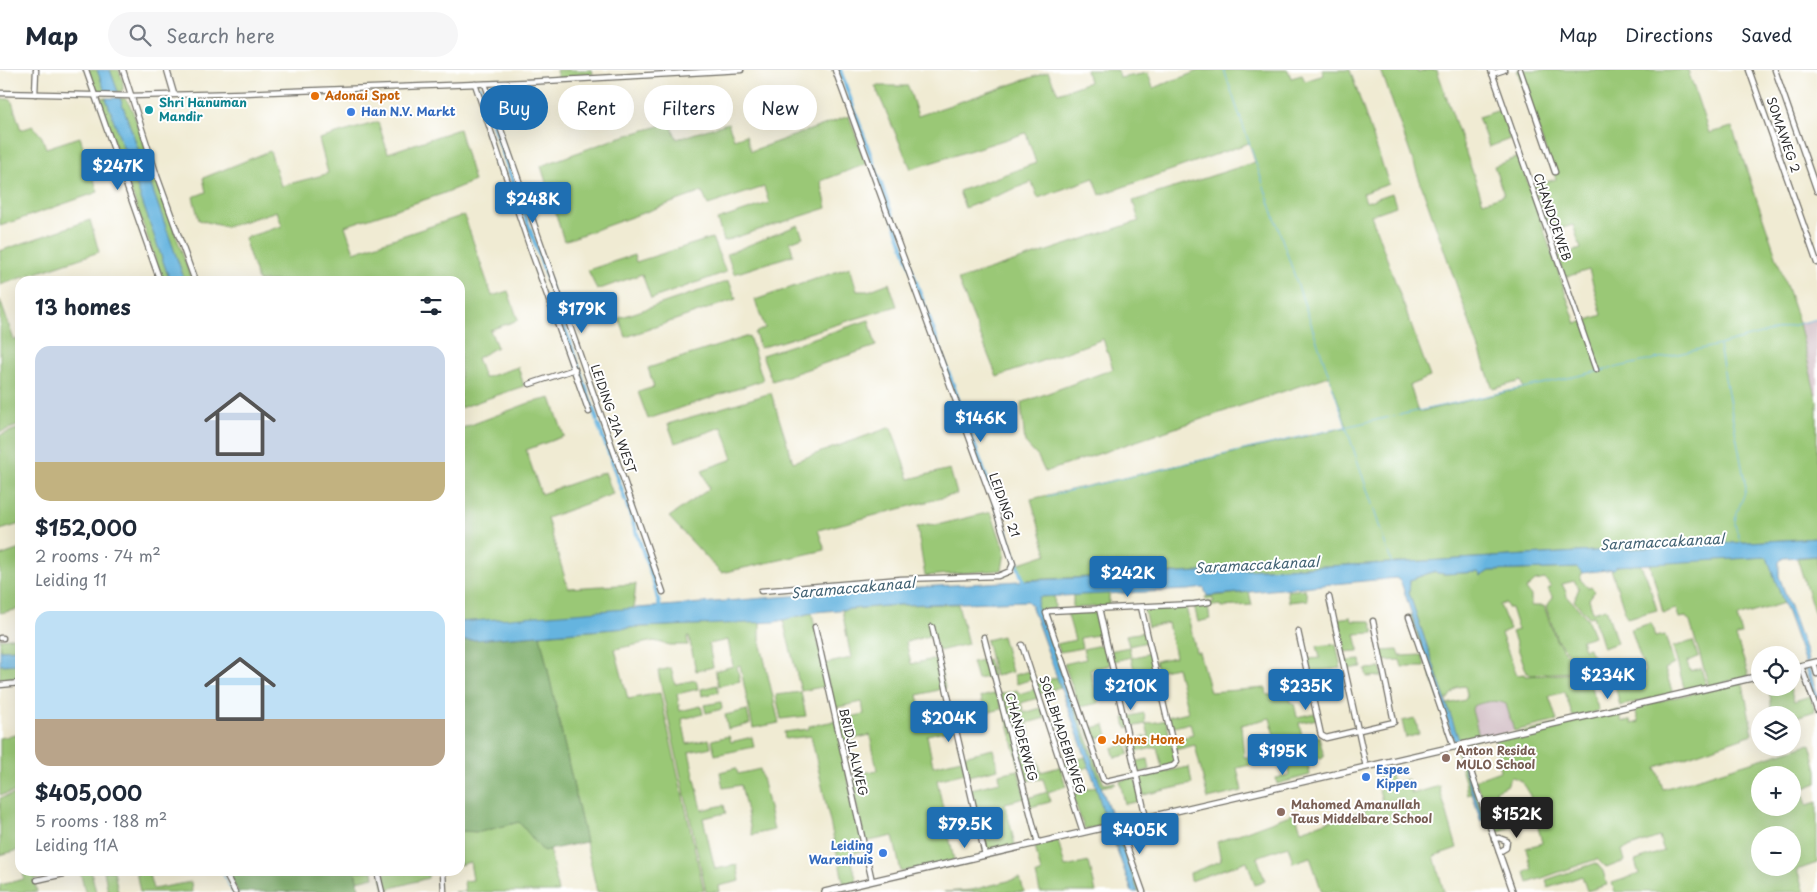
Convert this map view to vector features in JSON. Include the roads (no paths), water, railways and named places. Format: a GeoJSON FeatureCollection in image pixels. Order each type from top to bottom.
{"type":"FeatureCollection","features":[{"type":"Feature","properties":{"kind":"main road"},"geometry":{"type":"LineString","coordinates":[[826,892],[1751,678]]}},
{"type":"Feature","properties":{"kind":"street"},"geometry":{"type":"LineString","coordinates":[[35,94],[36,70]]}},
{"type":"Feature","properties":{"kind":"street"},"geometry":{"type":"LineString","coordinates":[[86,70],[158,276]]}},
{"type":"Feature","properties":{"kind":"street"},"geometry":{"type":"LineString","coordinates":[[122,70],[193,276]]}},
{"type":"Feature","properties":{"kind":"street"},"geometry":{"type":"LineString","coordinates":[[167,70],[174,94]]}},
{"type":"Feature","properties":{"kind":"street"},"geometry":{"type":"LineString","coordinates":[[0,93],[131,96],[485,84],[741,70]]}},
{"type":"Feature","properties":{"kind":"street","name":"LEIDING 21"},"geometry":{"type":"LineString","coordinates":[[762,591],[901,579],[998,576],[1010,571],[1013,564],[995,508],[835,70]]}},
{"type":"Feature","properties":{"kind":"street"},"geometry":{"type":"LineString","coordinates":[[1491,72],[1504,70]]}},
{"type":"Feature","properties":{"kind":"street"},"geometry":{"type":"LineString","coordinates":[[1520,70],[1555,172]]}},
{"type":"Feature","properties":{"kind":"street","name":"SOMAWEG 2"},"geometry":{"type":"LineString","coordinates":[[1749,70],[1817,263]]}},
{"type":"Feature","properties":{"kind":"street"},"geometry":{"type":"LineString","coordinates":[[1775,70],[1817,191]]}},
{"type":"Feature","properties":{"kind":"street","name":"CHANDOEWEB"},"geometry":{"type":"LineString","coordinates":[[1491,72],[1596,370]]}},
{"type":"Feature","properties":{"kind":"street"},"geometry":{"type":"LineString","coordinates":[[475,84],[533,254],[590,412]]}},
{"type":"Feature","properties":{"kind":"street","name":"LEIDING 21A WEST"},"geometry":{"type":"LineString","coordinates":[[485,84],[663,592]]}},
{"type":"Feature","properties":{"kind":"street"},"geometry":{"type":"LineString","coordinates":[[530,384],[575,369]]}},
{"type":"Feature","properties":{"kind":"street"},"geometry":{"type":"LineString","coordinates":[[1329,597],[1366,767]]}},
{"type":"Feature","properties":{"kind":"street"},"geometry":{"type":"LineString","coordinates":[[1142,607],[1177,762],[1174,766],[1109,781],[1103,779],[1045,615],[1049,611],[1209,602]]}},
{"type":"Feature","properties":{"kind":"street"},"geometry":{"type":"LineString","coordinates":[[1098,608],[1146,818]]}},
{"type":"Feature","properties":{"kind":"street"},"geometry":{"type":"LineString","coordinates":[[1409,617],[1472,775],[1513,892]]}},
{"type":"Feature","properties":{"kind":"street"},"geometry":{"type":"LineString","coordinates":[[1298,631],[1321,735],[1326,738],[1394,722],[1373,621]]}},
{"type":"Feature","properties":{"kind":"street","name":"BRIDJLALWEG"},"geometry":{"type":"LineString","coordinates":[[815,627],[872,881]]}},
{"type":"Feature","properties":{"kind":"street"},"geometry":{"type":"LineString","coordinates":[[932,627],[984,855]]}},
{"type":"Feature","properties":{"kind":"street","name":"CHANDERWEG"},"geometry":{"type":"LineString","coordinates":[[984,637],[1038,843]]}},
{"type":"Feature","properties":{"kind":"street","name":"SOELBHADEBIEWEG"},"geometry":{"type":"LineString","coordinates":[[1022,644],[1083,832]]}},
{"type":"Feature","properties":{"kind":"street"},"geometry":{"type":"LineString","coordinates":[[1809,664],[1817,674]]}},
{"type":"Feature","properties":{"kind":"street"},"geometry":{"type":"LineString","coordinates":[[1809,664],[1817,710]]}},
{"type":"Feature","properties":{"kind":"street"},"geometry":{"type":"LineString","coordinates":[[0,685],[15,684]]}},
{"type":"Feature","properties":{"kind":"street"},"geometry":{"type":"LineString","coordinates":[[1114,825],[1143,892]]}},
{"type":"Feature","properties":{"kind":"street"},"geometry":{"type":"LineString","coordinates":[[1494,839],[1503,838],[1507,841],[1506,848],[1499,852]]}},
{"type":"Feature","properties":{"kind":"street"},"geometry":{"type":"LineString","coordinates":[[37,880],[55,876]]}},
{"type":"Feature","properties":{"kind":"street"},"geometry":{"type":"LineString","coordinates":[[227,876],[235,892]]}},
{"type":"Feature","properties":{"kind":"street"},"geometry":{"type":"LineString","coordinates":[[378,876],[382,892]]}},
{"type":"Feature","properties":{"kind":"street"},"geometry":{"type":"LineString","coordinates":[[443,876],[444,892]]}},
{"type":"Feature","properties":{"kind":"water"},"geometry":{"type":"Polygon","coordinates":[[[97,70],[110,70],[118,92],[105,91],[97,70]]]}},
{"type":"Feature","properties":{"kind":"water"},"geometry":{"type":"Polygon","coordinates":[[[106,98],[120,98],[183,276],[168,276],[106,98]]]}},
{"type":"Feature","properties":{"kind":"water"},"geometry":{"type":"Polygon","coordinates":[[[1817,538],[1817,556],[1783,558],[1779,562],[1779,576],[1807,654],[1808,662],[1805,663],[1801,646],[1799,646],[1767,557],[1617,566],[1614,569],[1582,573],[1577,568],[1489,571],[1481,576],[1478,572],[1444,574],[1432,572],[1410,580],[1409,593],[1459,740],[1459,743],[1455,744],[1402,585],[1396,578],[1207,596],[1204,588],[1039,597],[1037,605],[1114,823],[1109,824],[1106,823],[1096,786],[1031,605],[1027,601],[898,605],[815,612],[775,622],[640,627],[465,641],[465,622],[854,591],[1035,580],[1391,563],[1817,538]]]}},
{"type":"Feature","properties":{"kind":"water"},"geometry":{"type":"Polygon","coordinates":[[[15,649],[15,664],[0,665],[0,650],[15,649]]]}},
{"type":"Feature","properties":{"kind":"water"},"geometry":{"type":"Polygon","coordinates":[[[1809,667],[1817,695],[1817,705],[1805,669],[1809,667]]]}},
{"type":"Feature","properties":{"kind":"water"},"geometry":{"type":"Polygon","coordinates":[[[1458,749],[1460,749],[1483,820],[1481,821],[1480,819],[1458,749]]]}},
{"type":"Feature","properties":{"kind":"water"},"geometry":{"type":"Polygon","coordinates":[[[1114,828],[1138,892],[1132,892],[1110,830],[1114,828]]]}},
{"type":"Feature","properties":{"kind":"waterway"},"geometry":{"type":"LineString","coordinates":[[840,70],[1024,583]]}},
{"type":"Feature","properties":{"kind":"waterway"},"geometry":{"type":"LineString","coordinates":[[1224,70],[1392,564]]}},
{"type":"Feature","properties":{"kind":"waterway"},"geometry":{"type":"LineString","coordinates":[[495,130],[597,420]]}},
{"type":"Feature","properties":{"kind":"waterway"},"geometry":{"type":"LineString","coordinates":[[1047,496],[1303,436],[1719,345],[1817,319]]}},
{"type":"Feature","properties":{"kind":"waterway"},"geometry":{"type":"LineString","coordinates":[[1719,346],[1746,488],[1735,520],[1741,544]]}},
{"type":"Feature","properties":{"kind":"waterway"},"geometry":{"type":"LineString","coordinates":[[598,424],[613,464]]}},
{"type":"Feature","properties":{"kind":"waterway"},"geometry":{"type":"LineString","coordinates":[[614,468],[626,502]]}},
{"type":"Feature","properties":{"kind":"waterway"},"geometry":{"type":"LineString","coordinates":[[627,505],[654,583],[661,612]]}},
{"type":"Feature","properties":{"kind":"waterway"},"geometry":{"type":"LineString","coordinates":[[224,876],[232,892]]}},
{"type":"Feature","properties":{"kind":"place","name":"Adonai Spot"},"geometry":{"type":"Point","coordinates":[315,96]}},
{"type":"Feature","properties":{"kind":"place","name":"Shri Hanuman Mandir"},"geometry":{"type":"Point","coordinates":[149,110]}},
{"type":"Feature","properties":{"kind":"place","name":"Han N.V. Markt"},"geometry":{"type":"Point","coordinates":[351,112]}},
{"type":"Feature","properties":{"kind":"place","name":"Johns Home"},"geometry":{"type":"Point","coordinates":[1102,740]}},
{"type":"Feature","properties":{"kind":"place","name":"Anton Resida MULO School"},"geometry":{"type":"Point","coordinates":[1446,758]}},
{"type":"Feature","properties":{"kind":"place","name":"Espee Kippen"},"geometry":{"type":"Point","coordinates":[1366,777]}},
{"type":"Feature","properties":{"kind":"place","name":"Mahomed Amanullah Taus Middelbare School"},"geometry":{"type":"Point","coordinates":[1281,812]}},
{"type":"Feature","properties":{"kind":"place","name":"Leiding Warenhuis"},"geometry":{"type":"Point","coordinates":[883,853]}},
{"type":"Feature","properties":{"kind":"water label","name":"Saramaccakanaal"},"geometry":{"type":"Point","coordinates":[1662,542]}},
{"type":"Feature","properties":{"kind":"water label","name":"Saramaccakanaal"},"geometry":{"type":"Point","coordinates":[1257,565]}},
{"type":"Feature","properties":{"kind":"water label","name":"Saramaccakanaal"},"geometry":{"type":"Point","coordinates":[853,588]}}]}
